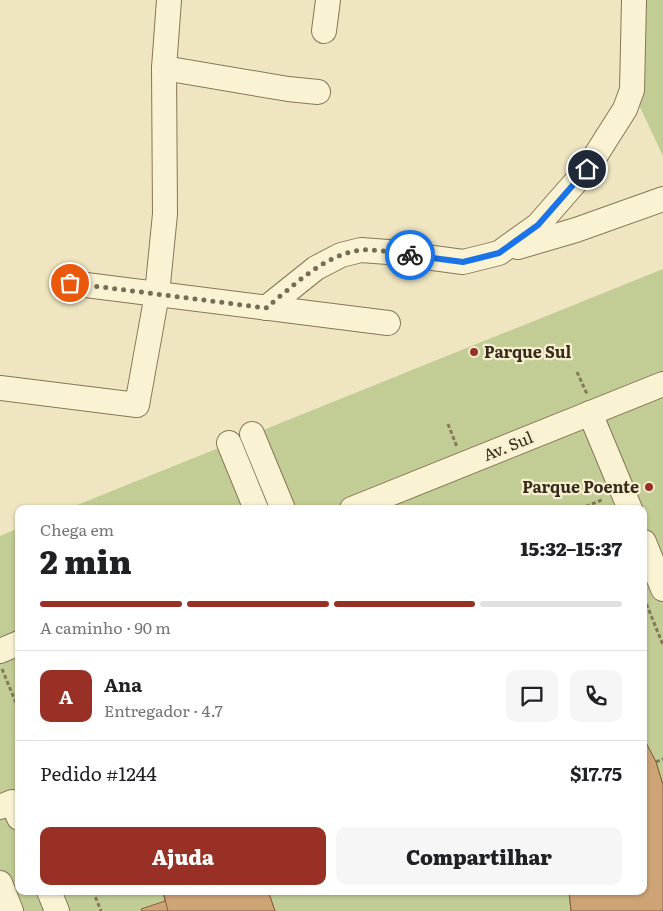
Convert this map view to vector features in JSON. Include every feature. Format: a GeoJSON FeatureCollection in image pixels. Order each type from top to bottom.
{"type":"FeatureCollection","features":[{"type":"Feature","properties":{"kind":"street"},"geometry":{"type":"LineString","coordinates":[[0,388],[136,405],[157,294],[165,214],[164,68],[170,0]]}},
{"type":"Feature","properties":{"kind":"street"},"geometry":{"type":"LineString","coordinates":[[324,31],[328,0]]}},
{"type":"Feature","properties":{"kind":"street"},"geometry":{"type":"LineString","coordinates":[[499,253],[538,225],[587,169],[625,109],[632,90],[634,0]]}},
{"type":"Feature","properties":{"kind":"street"},"geometry":{"type":"LineString","coordinates":[[164,68],[288,89],[318,92]]}},
{"type":"Feature","properties":{"kind":"street"},"geometry":{"type":"LineString","coordinates":[[266,308],[316,268],[342,255],[362,250],[463,262],[576,230],[663,199]]}},
{"type":"Feature","properties":{"kind":"street"},"geometry":{"type":"LineString","coordinates":[[70,283],[388,323]]}},
{"type":"Feature","properties":{"kind":"street","name":"Av. Sul"},"geometry":{"type":"LineString","coordinates":[[362,505],[663,384]]}},
{"type":"Feature","properties":{"kind":"street"},"geometry":{"type":"LineString","coordinates":[[592,412],[628,505]]}},
{"type":"Feature","properties":{"kind":"street"},"geometry":{"type":"LineString","coordinates":[[252,434],[281,505]]}},
{"type":"Feature","properties":{"kind":"street"},"geometry":{"type":"LineString","coordinates":[[229,443],[254,505]]}},
{"type":"Feature","properties":{"kind":"street"},"geometry":{"type":"LineString","coordinates":[[647,566],[651,599]]}},
{"type":"Feature","properties":{"kind":"street"},"geometry":{"type":"LineString","coordinates":[[0,651],[15,645]]}},
{"type":"Feature","properties":{"kind":"street"},"geometry":{"type":"LineString","coordinates":[[0,806],[12,802],[15,809]]}},
{"type":"Feature","properties":{"kind":"street"},"geometry":{"type":"LineString","coordinates":[[0,883],[11,911]]}},
{"type":"Feature","properties":{"kind":"street"},"geometry":{"type":"LineString","coordinates":[[51,895],[57,911]]}},
{"type":"Feature","properties":{"kind":"path"},"geometry":{"type":"LineString","coordinates":[[578,372],[592,412]]}},
{"type":"Feature","properties":{"kind":"path"},"geometry":{"type":"LineString","coordinates":[[590,505],[604,499]]}},
{"type":"Feature","properties":{"kind":"path"},"geometry":{"type":"LineString","coordinates":[[651,599],[663,645]]}},
{"type":"Feature","properties":{"kind":"path"},"geometry":{"type":"LineString","coordinates":[[0,665],[15,701]]}},
{"type":"Feature","properties":{"kind":"path"},"geometry":{"type":"LineString","coordinates":[[656,762],[663,759]]}},
{"type":"Feature","properties":{"kind":"path"},"geometry":{"type":"LineString","coordinates":[[95,895],[101,911]]}},
{"type":"Feature","properties":{"kind":"green space"},"geometry":{"type":"Polygon","coordinates":[[[634,0],[663,0],[663,156],[632,90],[634,0]]]}},
{"type":"Feature","properties":{"kind":"green space"},"geometry":{"type":"Polygon","coordinates":[[[663,269],[663,911],[0,911],[0,536],[15,530],[15,895],[647,895],[647,505],[77,505],[663,269]]]}},
{"type":"Feature","properties":{"kind":"building"},"geometry":{"type":"Polygon","coordinates":[[[647,745],[656,762],[663,785],[663,911],[571,911],[569,895],[647,895],[647,745]]]}},
{"type":"Feature","properties":{"kind":"building"},"geometry":{"type":"Polygon","coordinates":[[[647,745],[656,762],[663,785],[663,911],[571,911],[569,895],[647,895],[647,745]]]}},
{"type":"Feature","properties":{"kind":"building"},"geometry":{"type":"Polygon","coordinates":[[[164,895],[269,895],[275,911],[142,911],[141,909],[165,901],[164,895]]]}},
{"type":"Feature","properties":{"kind":"building"},"geometry":{"type":"Polygon","coordinates":[[[164,895],[269,895],[275,911],[168,911],[164,895]]]}},
{"type":"Feature","properties":{"kind":"way so far"},"geometry":{"type":"LineString","coordinates":[[70,283],[266,308],[316,268],[342,255],[362,250],[410,255]]}},
{"type":"Feature","properties":{"kind":"place","name":"Parque Sul"},"geometry":{"type":"Point","coordinates":[474,352]}},
{"type":"Feature","properties":{"kind":"place","name":"Parque Poente"},"geometry":{"type":"Point","coordinates":[649,487]}},
{"type":"Feature","properties":{"kind":"route"},"geometry":{"type":"LineString","coordinates":[[410,255],[463,262],[499,253],[538,225],[587,169]]}}]}
